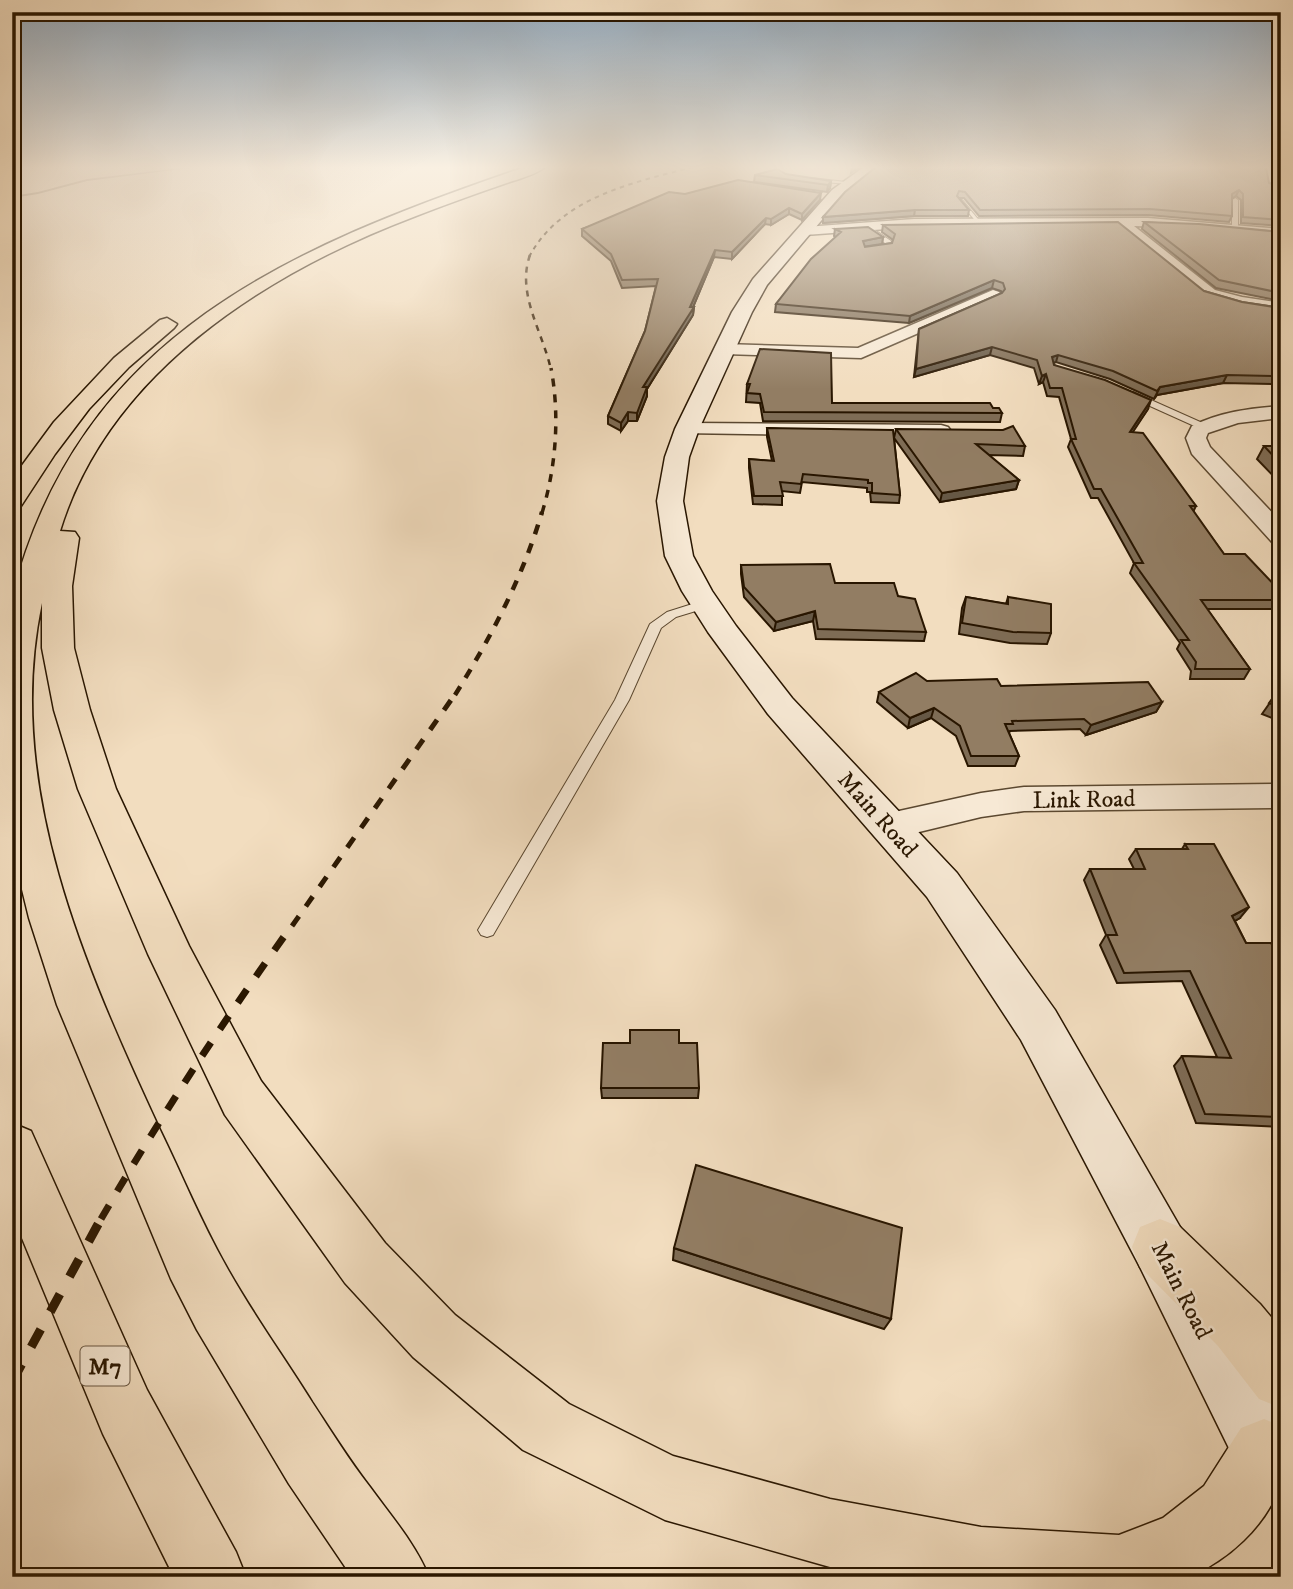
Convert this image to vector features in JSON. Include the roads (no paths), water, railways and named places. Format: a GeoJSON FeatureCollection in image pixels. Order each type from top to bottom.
{"type":"FeatureCollection","features":[{"type":"Feature","properties":{"kind":"highway"},"geometry":{"type":"LineString","coordinates":[[217,290],[308,241]]}},
{"type":"Feature","properties":{"kind":"highway"},"geometry":{"type":"LineString","coordinates":[[341,241],[279,272],[191,332],[120,404],[85,451],[51,519],[32,578],[19,636],[15,711],[19,782],[45,905],[100,1058],[201,1279],[323,1479],[394,1577]]}},
{"type":"Feature","properties":{"kind":"highway"},"geometry":{"type":"LineString","coordinates":[[12,500],[36,460],[89,393],[146,340],[179,316]]}},
{"type":"Feature","properties":{"kind":"highway"},"geometry":{"type":"LineString","coordinates":[[85,451],[57,586],[58,648],[72,709],[97,789],[170,954],[243,1098],[365,1263],[433,1336],[546,1427],[664,1487],[830,1533],[981,1562],[1129,1573],[1185,1544],[1228,1510],[1272,1467]]}},
{"type":"Feature","properties":{"kind":"highway","name":"M7"},"geometry":{"type":"LineString","coordinates":[[12,1149],[125,1412],[211,1577]]}},
{"type":"Feature","properties":{"kind":"highway"},"geometry":{"type":"LineString","coordinates":[[1160,1247],[1239,1325],[1281,1377]]}},
{"type":"Feature","properties":{"kind":"main road","name":"Main Road"},"geometry":{"type":"LineString","coordinates":[[800,241],[749,298],[687,429],[672,478],[672,515],[679,556],[705,604],[780,706],[942,885],[1038,1025],[1160,1247],[1272,1467]]}},
{"type":"Feature","properties":{"kind":"street"},"geometry":{"type":"LineString","coordinates":[[1144,241],[1209,293],[1240,302],[1281,308]]}},
{"type":"Feature","properties":{"kind":"street"},"geometry":{"type":"LineString","coordinates":[[724,349],[861,353],[993,295]]}},
{"type":"Feature","properties":{"kind":"street"},"geometry":{"type":"LineString","coordinates":[[1281,412],[1233,417],[1203,427],[1196,438],[1200,449],[1281,537]]}},
{"type":"Feature","properties":{"kind":"street"},"geometry":{"type":"LineString","coordinates":[[687,429],[958,431]]}},
{"type":"Feature","properties":{"kind":"street","name":"Link Road"},"geometry":{"type":"LineString","coordinates":[[890,826],[981,805],[1024,799],[1281,796]]}},
{"type":"Feature","properties":{"kind":"lane"},"geometry":{"type":"LineString","coordinates":[[866,250],[886,248],[888,241]]}},
{"type":"Feature","properties":{"kind":"lane"},"geometry":{"type":"LineString","coordinates":[[1125,391],[1203,427]]}},
{"type":"Feature","properties":{"kind":"lane"},"geometry":{"type":"LineString","coordinates":[[487,930],[622,700],[655,627],[662,619],[672,614],[705,604]]}},
{"type":"Feature","properties":{"kind":"railway"},"geometry":{"type":"LineString","coordinates":[[530,256],[540,241]]}},
{"type":"Feature","properties":{"kind":"railway"},"geometry":{"type":"LineString","coordinates":[[530,256],[526,284],[528,299],[551,370]]}},
{"type":"Feature","properties":{"kind":"railway"},"geometry":{"type":"LineString","coordinates":[[542,513],[551,478],[555,441],[551,368]]}},
{"type":"Feature","properties":{"kind":"railway"},"geometry":{"type":"LineString","coordinates":[[455,695],[505,606],[542,512]]}},
{"type":"Feature","properties":{"kind":"railway"},"geometry":{"type":"LineString","coordinates":[[292,926],[456,693]]}},
{"type":"Feature","properties":{"kind":"railway"},"geometry":{"type":"LineString","coordinates":[[101,1219],[193,1069],[293,924]]}},
{"type":"Feature","properties":{"kind":"railway"},"geometry":{"type":"LineString","coordinates":[[12,1382],[102,1217]]}}]}
